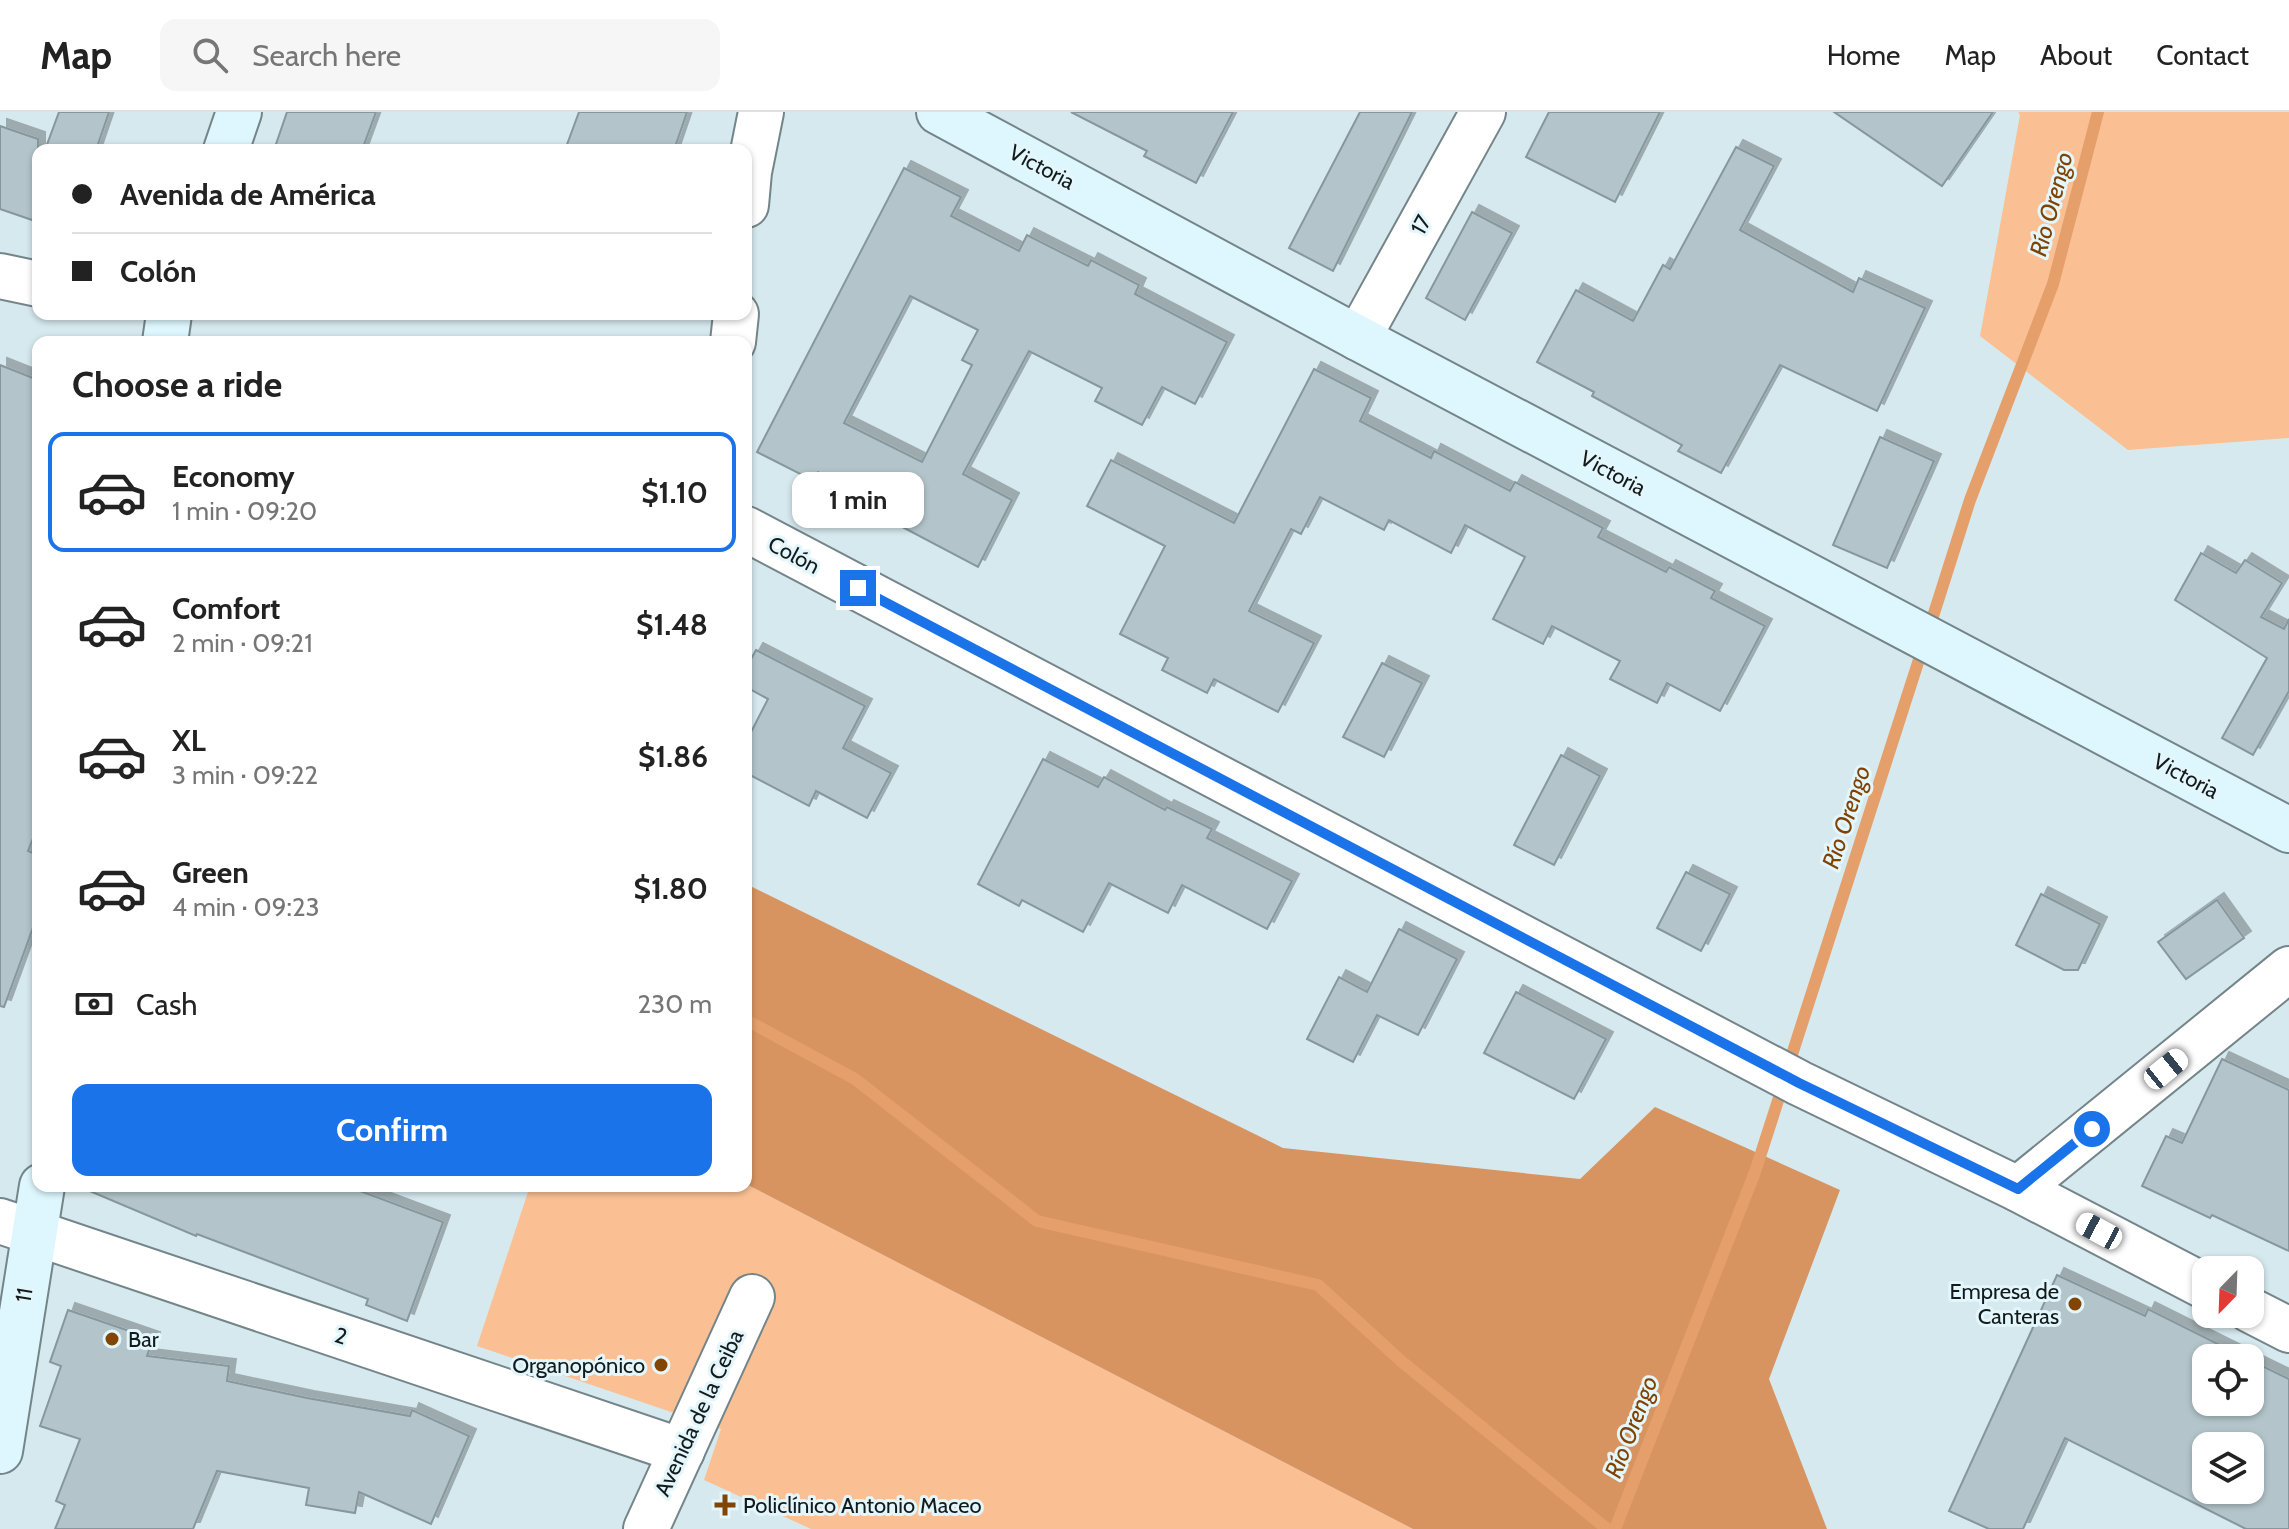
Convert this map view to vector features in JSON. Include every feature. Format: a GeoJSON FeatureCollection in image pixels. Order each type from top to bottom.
{"type":"FeatureCollection","features":[{"type":"Feature","properties":{"kind":"street"},"geometry":{"type":"LineString","coordinates":[[228,144],[239,112]]}},
{"type":"Feature","properties":{"kind":"street"},"geometry":{"type":"LineString","coordinates":[[752,157],[761,112]]}},
{"type":"Feature","properties":{"kind":"street","name":"Victoria"},"geometry":{"type":"LineString","coordinates":[[939,112],[1358,338],[2289,830]]}},
{"type":"Feature","properties":{"kind":"street","name":"17"},"geometry":{"type":"LineString","coordinates":[[1358,338],[1483,112]]}},
{"type":"Feature","properties":{"kind":"street"},"geometry":{"type":"LineString","coordinates":[[0,276],[32,283]]}},
{"type":"Feature","properties":{"kind":"street","name":"Colón"},"geometry":{"type":"LineString","coordinates":[[752,532],[1799,1083],[2018,1189],[2192,1280]]}},
{"type":"Feature","properties":{"kind":"street"},"geometry":{"type":"LineString","coordinates":[[2018,1189],[2289,969]]}},
{"type":"Feature","properties":{"kind":"street","name":"11"},"geometry":{"type":"LineString","coordinates":[[0,1451],[17,1227],[38,1192]]}},
{"type":"Feature","properties":{"kind":"street","name":"2"},"geometry":{"type":"LineString","coordinates":[[17,1227],[682,1451]]}},
{"type":"Feature","properties":{"kind":"street","name":"Avenida de la Ceiba"},"geometry":{"type":"LineString","coordinates":[[646,1529],[752,1297]]}},
{"type":"Feature","properties":{"kind":"street"},"geometry":{"type":"LineString","coordinates":[[2264,1317],[2289,1330]]}},
{"type":"Feature","properties":{"kind":"shaded area"},"geometry":{"type":"Polygon","coordinates":[[[2018,112],[2289,112],[2289,438],[2128,450],[1980,336],[2020,115],[2018,112]]]}},
{"type":"Feature","properties":{"kind":"shaded area"},"geometry":{"type":"Polygon","coordinates":[[[752,887],[1283,1148],[1580,1179],[1655,1107],[1840,1190],[1769,1379],[1827,1529],[1413,1529],[752,1187],[752,887]]]}},
{"type":"Feature","properties":{"kind":"shaded area"},"geometry":{"type":"Polygon","coordinates":[[[752,1187],[1413,1529],[811,1529],[704,1480],[721,1429],[477,1346],[528,1192],[752,1192],[752,1187]]]}},
{"type":"Feature","properties":{"kind":"building"},"geometry":{"type":"Polygon","coordinates":[[[59,112],[109,112],[98,144],[47,144],[59,112]]]}},
{"type":"Feature","properties":{"kind":"building"},"geometry":{"type":"Polygon","coordinates":[[[287,112],[376,112],[364,144],[276,144],[287,112]]]}},
{"type":"Feature","properties":{"kind":"building"},"geometry":{"type":"Polygon","coordinates":[[[579,112],[687,112],[676,144],[567,144],[579,112]]]}},
{"type":"Feature","properties":{"kind":"building"},"geometry":{"type":"Polygon","coordinates":[[[1071,112],[1233,112],[1196,183],[1144,156],[1147,151],[1071,112]]]}},
{"type":"Feature","properties":{"kind":"building"},"geometry":{"type":"Polygon","coordinates":[[[1360,112],[1412,112],[1333,271],[1289,248],[1360,112]]]}},
{"type":"Feature","properties":{"kind":"building"},"geometry":{"type":"Polygon","coordinates":[[[1549,112],[1660,112],[1615,202],[1526,157],[1549,112]]]}},
{"type":"Feature","properties":{"kind":"building"},"geometry":{"type":"Polygon","coordinates":[[[1834,112],[1993,112],[1942,186],[1834,112]]]}},
{"type":"Feature","properties":{"kind":"building"},"geometry":{"type":"Polygon","coordinates":[[[0,126],[38,139],[38,144],[32,144],[32,220],[0,209],[0,126]]]}},
{"type":"Feature","properties":{"kind":"building"},"geometry":{"type":"Polygon","coordinates":[[[1736,147],[1774,166],[1740,230],[1853,292],[1859,278],[1925,308],[1877,411],[1780,365],[1721,473],[1678,451],[1682,445],[1537,362],[1576,290],[1633,321],[1663,265],[1670,269],[1736,147]]]}},
{"type":"Feature","properties":{"kind":"building"},"geometry":{"type":"Polygon","coordinates":[[[904,168],[961,197],[951,216],[1019,251],[1027,235],[1088,266],[1091,260],[1139,285],[1135,294],[1227,342],[1195,404],[1162,387],[1142,425],[1095,401],[1102,388],[1029,351],[963,474],[1012,500],[978,567],[891,521],[896,511],[818,472],[814,481],[757,452],[904,168]],[[910,296],[844,423],[922,462],[972,365],[962,360],[978,330],[910,296]]]}},
{"type":"Feature","properties":{"kind":"building"},"geometry":{"type":"Polygon","coordinates":[[[1472,212],[1512,233],[1465,320],[1426,298],[1472,212]]]}},
{"type":"Feature","properties":{"kind":"building"},"geometry":{"type":"Polygon","coordinates":[[[0,365],[32,378],[32,841],[28,851],[32,853],[32,930],[4,1007],[0,1006],[0,365]]]}},
{"type":"Feature","properties":{"kind":"building"},"geometry":{"type":"Polygon","coordinates":[[[1314,369],[1371,398],[1360,421],[1431,458],[1434,451],[1510,491],[1515,482],[1603,528],[1598,537],[1666,572],[1669,567],[1715,591],[1711,598],[1765,626],[1720,711],[1667,683],[1657,703],[1610,679],[1620,661],[1552,626],[1543,644],[1493,619],[1525,557],[1465,525],[1451,553],[1389,520],[1384,530],[1320,497],[1301,534],[1291,529],[1249,611],[1314,643],[1278,712],[1214,679],[1207,693],[1162,670],[1168,658],[1120,634],[1165,546],[1087,506],[1111,460],[1234,523],[1314,369]]]}},
{"type":"Feature","properties":{"kind":"building"},"geometry":{"type":"Polygon","coordinates":[[[1880,437],[1934,461],[1887,568],[1833,545],[1880,437]]]}},
{"type":"Feature","properties":{"kind":"building"},"geometry":{"type":"Polygon","coordinates":[[[2201,553],[2236,573],[2245,560],[2282,583],[2261,617],[2284,629],[2289,619],[2289,691],[2253,755],[2222,738],[2267,658],[2175,600],[2201,553]]]}},
{"type":"Feature","properties":{"kind":"building"},"geometry":{"type":"Polygon","coordinates":[[[756,650],[865,706],[843,748],[891,773],[867,818],[816,791],[809,806],[752,776],[752,730],[768,699],[752,690],[752,657],[756,650]]]}},
{"type":"Feature","properties":{"kind":"building"},"geometry":{"type":"Polygon","coordinates":[[[1382,663],[1422,683],[1384,757],[1343,737],[1382,663]]]}},
{"type":"Feature","properties":{"kind":"building"},"geometry":{"type":"Polygon","coordinates":[[[1561,755],[1600,776],[1554,865],[1514,845],[1561,755]]]}},
{"type":"Feature","properties":{"kind":"building"},"geometry":{"type":"Polygon","coordinates":[[[1043,759],[1098,787],[1104,777],[1165,810],[1167,807],[1212,829],[1207,838],[1292,881],[1267,929],[1182,885],[1168,913],[1109,883],[1083,932],[1022,900],[1019,906],[978,884],[1043,759]]]}},
{"type":"Feature","properties":{"kind":"building"},"geometry":{"type":"Polygon","coordinates":[[[1686,872],[1730,894],[1701,951],[1657,928],[1686,872]]]}},
{"type":"Feature","properties":{"kind":"building"},"geometry":{"type":"Polygon","coordinates":[[[2041,894],[2100,924],[2078,970],[2064,970],[2016,945],[2041,894]]]}},
{"type":"Feature","properties":{"kind":"building"},"geometry":{"type":"Polygon","coordinates":[[[2217,900],[2244,938],[2186,979],[2158,942],[2217,900]]]}},
{"type":"Feature","properties":{"kind":"building"},"geometry":{"type":"Polygon","coordinates":[[[1399,929],[1457,959],[1418,1035],[1377,1015],[1353,1062],[1307,1039],[1339,977],[1367,992],[1399,929]]]}},
{"type":"Feature","properties":{"kind":"building"},"geometry":{"type":"Polygon","coordinates":[[[1516,992],[1606,1039],[1574,1099],[1484,1053],[1516,992]]]}},
{"type":"Feature","properties":{"kind":"building"},"geometry":{"type":"Polygon","coordinates":[[[2222,1059],[2289,1090],[2289,1251],[2142,1186],[2166,1136],[2182,1143],[2222,1059]]]}},
{"type":"Feature","properties":{"kind":"building"},"geometry":{"type":"Polygon","coordinates":[[[92,1192],[363,1192],[443,1222],[407,1321],[366,1305],[368,1299],[196,1236],[92,1192]]]}},
{"type":"Feature","properties":{"kind":"building"},"geometry":{"type":"Polygon","coordinates":[[[2057,1275],[2145,1316],[2148,1309],[2218,1344],[2192,1344],[2192,1416],[2264,1416],[2264,1367],[2289,1379],[2289,1529],[2246,1529],[2196,1504],[2264,1504],[2264,1432],[2192,1432],[2192,1502],[2065,1438],[2023,1529],[1989,1529],[1949,1511],[2057,1275]]]}},
{"type":"Feature","properties":{"kind":"building"},"geometry":{"type":"Polygon","coordinates":[[[68,1310],[153,1339],[147,1356],[229,1366],[227,1381],[307,1398],[410,1416],[412,1410],[469,1436],[431,1524],[359,1492],[355,1513],[306,1505],[309,1488],[217,1471],[193,1529],[55,1529],[65,1505],[56,1501],[80,1439],[40,1426],[61,1366],[50,1362],[68,1310]]]}},
{"type":"Feature","properties":{"kind":"waterway","name":"Río Orengo"},"geometry":{"type":"LineString","coordinates":[[1929,629],[1970,500],[2053,284],[2098,112]]}},
{"type":"Feature","properties":{"kind":"waterway","name":"Río Orengo"},"geometry":{"type":"LineString","coordinates":[[1788,1067],[1923,647]]}},
{"type":"Feature","properties":{"kind":"waterway"},"geometry":{"type":"LineString","coordinates":[[752,1023],[855,1079],[1037,1221],[1318,1285],[1401,1361],[1607,1529]]}},
{"type":"Feature","properties":{"kind":"waterway","name":"Río Orengo"},"geometry":{"type":"LineString","coordinates":[[1615,1529],[1755,1172],[1783,1085]]}},
{"type":"Feature","properties":{"kind":"place","name":"Empresa de Canteras"},"geometry":{"type":"Point","coordinates":[2075,1304]}},
{"type":"Feature","properties":{"kind":"place","name":"Bar"},"geometry":{"type":"Point","coordinates":[112,1339]}},
{"type":"Feature","properties":{"kind":"place","name":"Organopónico"},"geometry":{"type":"Point","coordinates":[661,1365]}},
{"type":"Feature","properties":{"kind":"place","name":"Policlínico Antonio Maceo"},"geometry":{"type":"Point","coordinates":[725,1505]}},
{"type":"Feature","properties":{"kind":"route"},"geometry":{"type":"LineString","coordinates":[[858,588],[1799,1083],[2018,1189],[2092,1129]]}}]}
